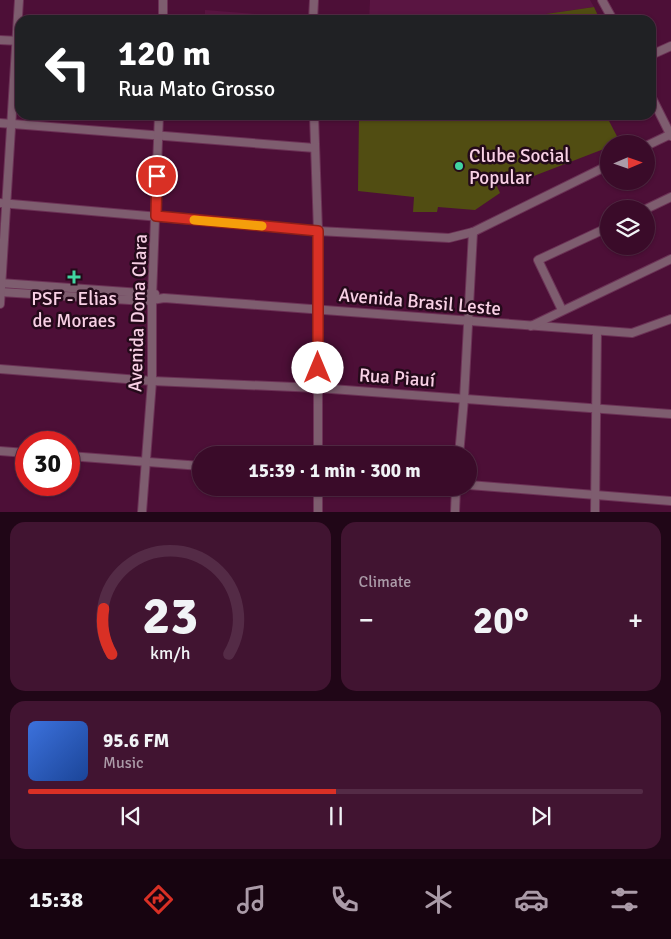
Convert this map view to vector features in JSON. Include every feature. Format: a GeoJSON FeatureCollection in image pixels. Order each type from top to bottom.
{"type":"FeatureCollection","features":[{"type":"Feature","properties":{"kind":"street"},"geometry":{"type":"LineString","coordinates":[[19,0],[19,15]]}},
{"type":"Feature","properties":{"kind":"street"},"geometry":{"type":"LineString","coordinates":[[163,0],[163,15]]}},
{"type":"Feature","properties":{"kind":"street"},"geometry":{"type":"LineString","coordinates":[[313,15],[314,0]]}},
{"type":"Feature","properties":{"kind":"street"},"geometry":{"type":"LineString","coordinates":[[602,0],[610,15]]}},
{"type":"Feature","properties":{"kind":"street"},"geometry":{"type":"LineString","coordinates":[[0,40],[15,41]]}},
{"type":"Feature","properties":{"kind":"street"},"geometry":{"type":"LineString","coordinates":[[656,53],[671,46]]}},
{"type":"Feature","properties":{"kind":"street"},"geometry":{"type":"LineString","coordinates":[[0,304],[3,203],[15,82]]}},
{"type":"Feature","properties":{"kind":"street"},"geometry":{"type":"LineString","coordinates":[[655,142],[671,135],[656,106]]}},
{"type":"Feature","properties":{"kind":"street","name":"Avenida Dona Clara"},"geometry":{"type":"LineString","coordinates":[[142,512],[152,381],[152,297],[159,120]]}},
{"type":"Feature","properties":{"kind":"street"},"geometry":{"type":"LineString","coordinates":[[314,120],[318,231],[318,446]]}},
{"type":"Feature","properties":{"kind":"street"},"geometry":{"type":"LineString","coordinates":[[0,123],[315,148]]}},
{"type":"Feature","properties":{"kind":"street"},"geometry":{"type":"LineString","coordinates":[[3,203],[318,231],[449,238],[473,232],[600,169]]}},
{"type":"Feature","properties":{"kind":"street"},"geometry":{"type":"LineString","coordinates":[[655,205],[671,198]]}},
{"type":"Feature","properties":{"kind":"street"},"geometry":{"type":"LineString","coordinates":[[562,310],[538,260],[600,231]]}},
{"type":"Feature","properties":{"kind":"street"},"geometry":{"type":"LineString","coordinates":[[460,446],[473,232]]}},
{"type":"Feature","properties":{"kind":"street"},"geometry":{"type":"LineString","coordinates":[[531,326],[671,259]]}},
{"type":"Feature","properties":{"kind":"street","name":"Avenida Brasil Leste"},"geometry":{"type":"LineString","coordinates":[[1,283],[164,298],[632,333],[671,319]]}},
{"type":"Feature","properties":{"kind":"street","name":"Avenida Brasil Leste"},"geometry":{"type":"LineString","coordinates":[[1,292],[152,297]]}},
{"type":"Feature","properties":{"kind":"street"},"geometry":{"type":"LineString","coordinates":[[595,512],[597,331]]}},
{"type":"Feature","properties":{"kind":"street","name":"Rua Piauí"},"geometry":{"type":"LineString","coordinates":[[0,369],[152,381],[318,388],[671,414]]}},
{"type":"Feature","properties":{"kind":"street"},"geometry":{"type":"LineString","coordinates":[[0,451],[15,452]]}},
{"type":"Feature","properties":{"kind":"street"},"geometry":{"type":"LineString","coordinates":[[80,457],[192,465]]}},
{"type":"Feature","properties":{"kind":"street"},"geometry":{"type":"LineString","coordinates":[[477,486],[671,501]]}},
{"type":"Feature","properties":{"kind":"street"},"geometry":{"type":"LineString","coordinates":[[318,496],[318,512]]}},
{"type":"Feature","properties":{"kind":"street"},"geometry":{"type":"LineString","coordinates":[[454,512],[455,496]]}},
{"type":"Feature","properties":{"kind":"shaded area"},"geometry":{"type":"Polygon","coordinates":[[[370,0],[590,0],[594,7],[539,15],[369,15],[370,0]]]}},
{"type":"Feature","properties":{"kind":"shaded area"},"geometry":{"type":"Polygon","coordinates":[[[594,7],[598,15],[539,15],[594,7]]]}},
{"type":"Feature","properties":{"kind":"shaded area"},"geometry":{"type":"Polygon","coordinates":[[[205,10],[269,15],[205,15],[205,10]]]}},
{"type":"Feature","properties":{"kind":"shaded area","name":"Clube Social Popular"},"geometry":{"type":"Polygon","coordinates":[[[359,120],[609,120],[616,135],[600,135],[600,150],[526,179],[495,182],[500,193],[475,210],[438,207],[437,212],[413,212],[414,197],[358,191],[359,120]]]}},
{"type":"Feature","properties":{"kind":"slow traffic"},"geometry":{"type":"LineString","coordinates":[[194,220],[262,226]]}},
{"type":"Feature","properties":{"kind":"place","name":"Clube Social Popular"},"geometry":{"type":"Point","coordinates":[459,166]}},
{"type":"Feature","properties":{"kind":"place","name":"PSF - Elias de Moraes"},"geometry":{"type":"Point","coordinates":[74,277]}},
{"type":"Feature","properties":{"kind":"route"},"geometry":{"type":"LineString","coordinates":[[157,176],[156,216],[318,231],[318,368]]}}]}
